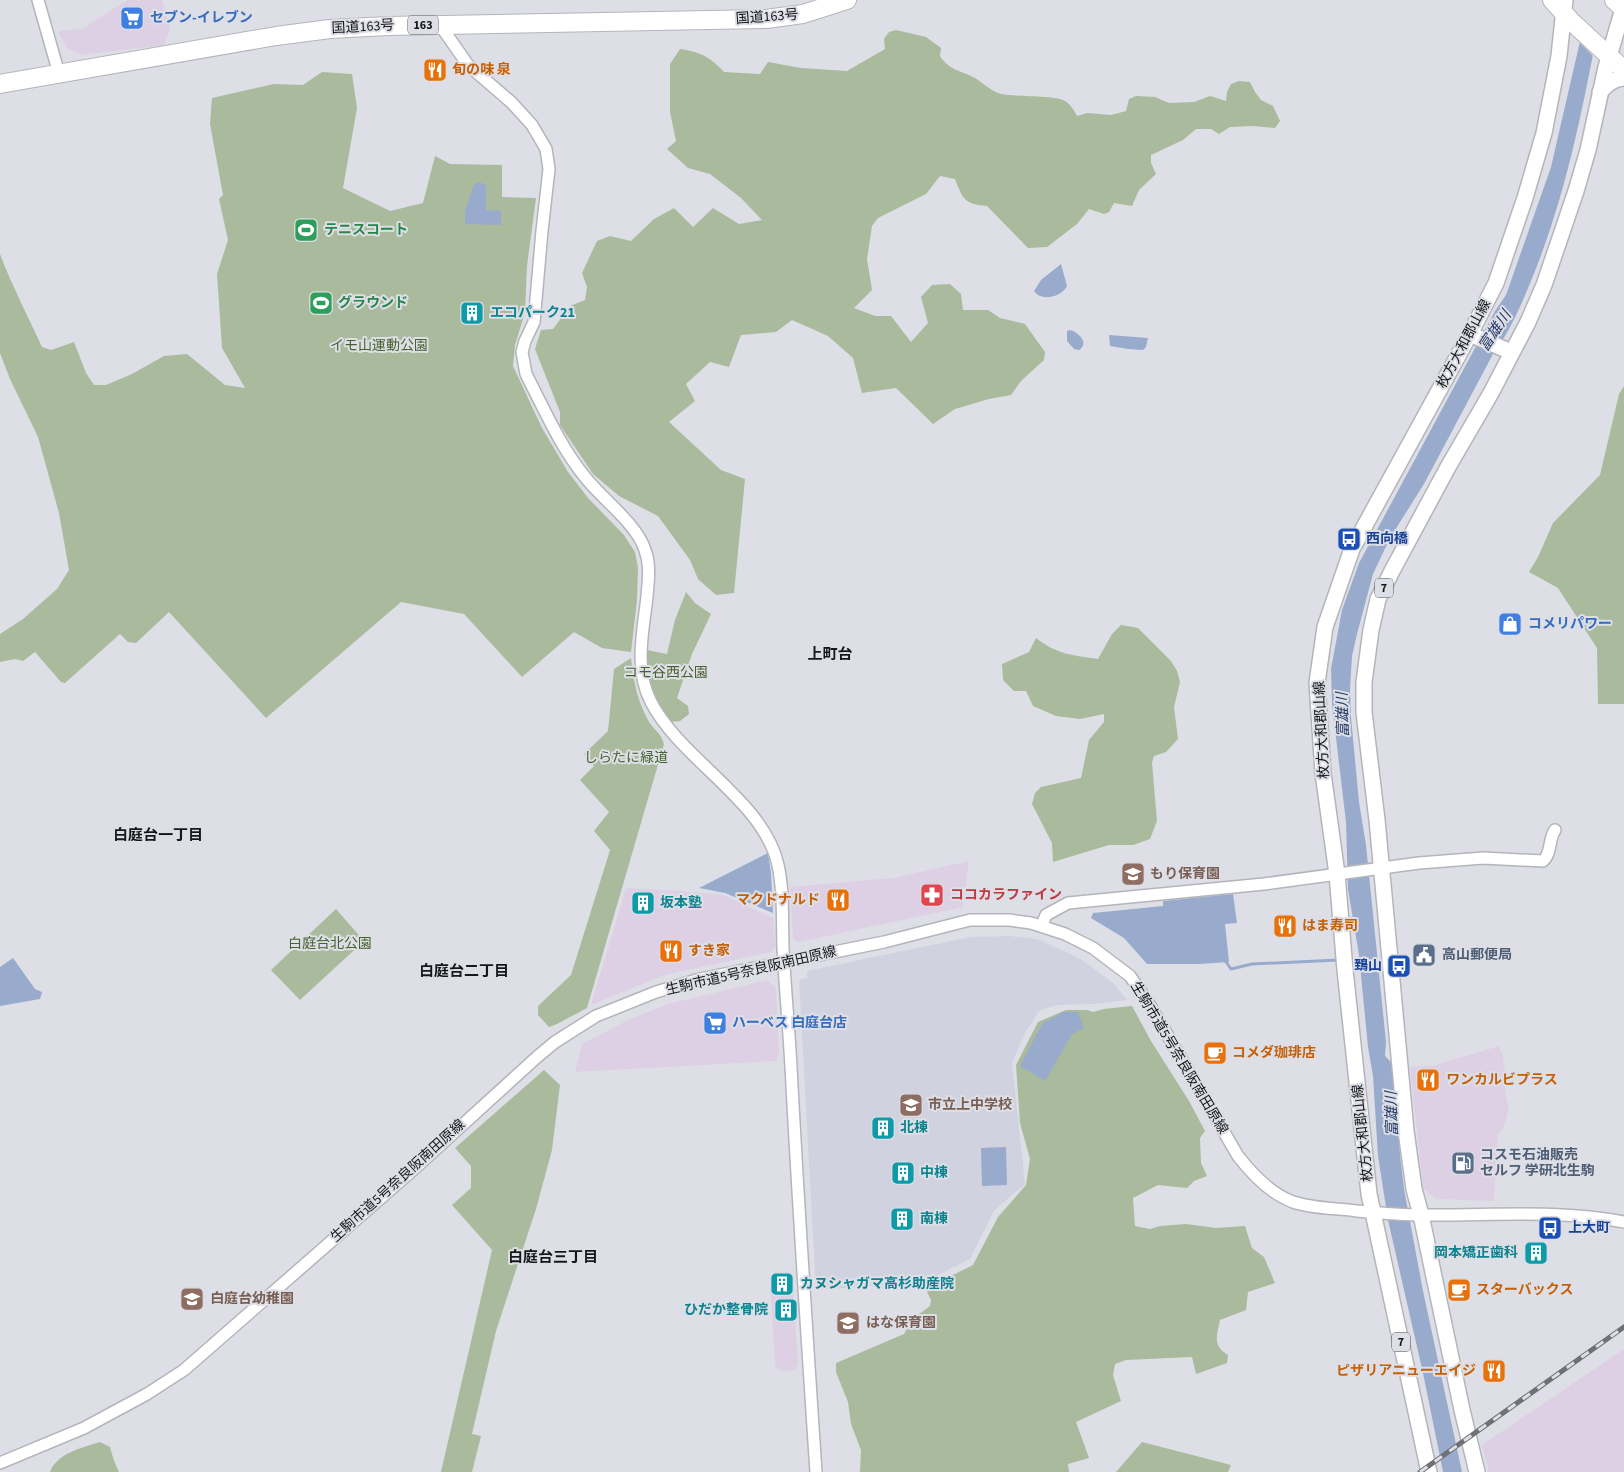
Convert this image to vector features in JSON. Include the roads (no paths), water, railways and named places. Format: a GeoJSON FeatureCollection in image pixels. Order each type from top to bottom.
{"type":"FeatureCollection","features":[{"type":"Feature","properties":{"kind":"highway","name":"国道163号"},"geometry":{"type":"LineString","coordinates":[[0,84],[276,36],[330,29],[766,19],[803,14],[847,0]]}},
{"type":"Feature","properties":{"kind":"highway"},"geometry":{"type":"LineString","coordinates":[[1563,8],[1624,70]]}},
{"type":"Feature","properties":{"kind":"main road","name":"7"},"geometry":{"type":"LineString","coordinates":[[1477,1472],[1414,1189],[1406,1131],[1364,712],[1364,682],[1371,630],[1378,600],[1407,541],[1491,393],[1528,322],[1555,256],[1588,150],[1600,92],[1605,52],[1621,6]]}},
{"type":"Feature","properties":{"kind":"main road","name":"枚方大和郡山線"},"geometry":{"type":"LineString","coordinates":[[1429,1472],[1370,1194],[1345,970],[1337,874],[1323,773],[1317,683],[1325,627],[1352,549],[1496,283],[1528,188],[1547,115],[1559,56],[1563,8]]}},
{"type":"Feature","properties":{"kind":"main road"},"geometry":{"type":"LineString","coordinates":[[1600,92],[1610,82],[1624,78]]}},
{"type":"Feature","properties":{"kind":"main road"},"geometry":{"type":"LineString","coordinates":[[1470,334],[1511,352]]}},
{"type":"Feature","properties":{"kind":"street"},"geometry":{"type":"LineString","coordinates":[[38,0],[59,74]]}},
{"type":"Feature","properties":{"kind":"street"},"geometry":{"type":"LineString","coordinates":[[440,25],[468,65],[511,102],[532,125],[546,150],[549,169],[534,322],[522,352],[526,374],[570,457],[585,478],[636,532],[644,545],[649,564],[641,666],[650,700],[660,717],[675,735],[754,816],[770,842],[778,865],[816,1472]]}},
{"type":"Feature","properties":{"kind":"street"},"geometry":{"type":"LineString","coordinates":[[1042,925],[1046,916],[1068,903],[1264,884],[1419,863],[1483,858],[1543,862],[1548,857],[1552,834],[1555,830]]}},
{"type":"Feature","properties":{"kind":"street","name":"生駒市道5号奈良阪南田原線"},"geometry":{"type":"LineString","coordinates":[[0,1463],[84,1428],[147,1394],[184,1370],[414,1169],[505,1084],[555,1042],[596,1016],[656,992],[700,980],[884,942],[970,920],[1009,920],[1042,925],[1092,948],[1130,976],[1228,1141],[1249,1172],[1278,1194],[1292,1201],[1325,1208],[1421,1215]]}},
{"type":"Feature","properties":{"kind":"street"},"geometry":{"type":"LineString","coordinates":[[1421,1215],[1550,1214],[1601,1218],[1624,1222]]}},
{"type":"Feature","properties":{"kind":"water","name":"富雄川"},"geometry":{"type":"Polygon","coordinates":[[[1600,18],[1565,181],[1533,276],[1511,326],[1493,354],[1424,484],[1390,538],[1373,574],[1352,656],[1351,717],[1386,1042],[1385,1056],[1394,1065],[1404,1189],[1423,1291],[1462,1472],[1443,1472],[1423,1373],[1388,1220],[1378,1156],[1373,1076],[1368,1047],[1359,955],[1348,889],[1346,822],[1332,704],[1331,669],[1342,610],[1359,563],[1495,311],[1506,295],[1551,167],[1581,37],[1600,18]]]}},
{"type":"Feature","properties":{"kind":"water"},"geometry":{"type":"Polygon","coordinates":[[[482,183],[486,186],[486,210],[501,211],[501,225],[465,224],[465,210],[474,185],[482,183]]]}},
{"type":"Feature","properties":{"kind":"water"},"geometry":{"type":"Polygon","coordinates":[[[1061,264],[1067,286],[1064,290],[1051,297],[1037,294],[1034,291],[1041,280],[1061,264]]]}},
{"type":"Feature","properties":{"kind":"water"},"geometry":{"type":"Polygon","coordinates":[[[1070,330],[1082,338],[1083,344],[1079,350],[1074,349],[1067,341],[1067,331],[1070,330]]]}},
{"type":"Feature","properties":{"kind":"water"},"geometry":{"type":"Polygon","coordinates":[[[1109,335],[1148,338],[1146,347],[1143,350],[1128,349],[1110,346],[1109,335]]]}},
{"type":"Feature","properties":{"kind":"water"},"geometry":{"type":"Polygon","coordinates":[[[768,853],[773,913],[725,893],[699,888],[768,853]]]}},
{"type":"Feature","properties":{"kind":"water"},"geometry":{"type":"Polygon","coordinates":[[[1233,894],[1237,923],[1225,924],[1229,962],[1147,964],[1124,938],[1091,918],[1093,913],[1163,906],[1163,901],[1233,894]]]}},
{"type":"Feature","properties":{"kind":"water"},"geometry":{"type":"Polygon","coordinates":[[[13,958],[35,989],[42,992],[40,999],[0,1006],[0,967],[13,958]]]}},
{"type":"Feature","properties":{"kind":"water"},"geometry":{"type":"Polygon","coordinates":[[[1063,1012],[1078,1012],[1084,1028],[1072,1034],[1045,1081],[1020,1066],[1042,1024],[1063,1012]]]}},
{"type":"Feature","properties":{"kind":"water"},"geometry":{"type":"Polygon","coordinates":[[[1006,1147],[1007,1185],[982,1186],[981,1148],[1006,1147]]]}},
{"type":"Feature","properties":{"kind":"waterway"},"geometry":{"type":"LineString","coordinates":[[1348,960],[1361,959]]}},
{"type":"Feature","properties":{"kind":"waterway"},"geometry":{"type":"LineString","coordinates":[[1226,962],[1231,969],[1252,964],[1339,960]]}},
{"type":"Feature","properties":{"kind":"railway"},"geometry":{"type":"LineString","coordinates":[[1420,1472],[1624,1327]]}},
{"type":"Feature","properties":{"kind":"place","name":"セブン-イレブン"},"geometry":{"type":"Point","coordinates":[132,18]}},
{"type":"Feature","properties":{"kind":"place","name":"旬の味 泉"},"geometry":{"type":"Point","coordinates":[435,70]}},
{"type":"Feature","properties":{"kind":"place","name":"テニスコート"},"geometry":{"type":"Point","coordinates":[306,230]}},
{"type":"Feature","properties":{"kind":"place","name":"グラウンド"},"geometry":{"type":"Point","coordinates":[321,303]}},
{"type":"Feature","properties":{"kind":"place","name":"エコパーク21"},"geometry":{"type":"Point","coordinates":[472,313]}},
{"type":"Feature","properties":{"kind":"place","name":"西向橋"},"geometry":{"type":"Point","coordinates":[1349,539]}},
{"type":"Feature","properties":{"kind":"place","name":"コメリパワー"},"geometry":{"type":"Point","coordinates":[1510,624]}},
{"type":"Feature","properties":{"kind":"place","name":"もり保育園"},"geometry":{"type":"Point","coordinates":[1133,874]}},
{"type":"Feature","properties":{"kind":"place","name":"ココカラファイン"},"geometry":{"type":"Point","coordinates":[932,895]}},
{"type":"Feature","properties":{"kind":"place","name":"マクドナルド"},"geometry":{"type":"Point","coordinates":[838,900]}},
{"type":"Feature","properties":{"kind":"place","name":"坂本塾"},"geometry":{"type":"Point","coordinates":[643,903]}},
{"type":"Feature","properties":{"kind":"place","name":"はま寿司"},"geometry":{"type":"Point","coordinates":[1285,926]}},
{"type":"Feature","properties":{"kind":"place","name":"すき家"},"geometry":{"type":"Point","coordinates":[671,951]}},
{"type":"Feature","properties":{"kind":"place","name":"高山郵便局"},"geometry":{"type":"Point","coordinates":[1424,955]}},
{"type":"Feature","properties":{"kind":"place","name":"鵄山"},"geometry":{"type":"Point","coordinates":[1399,966]}},
{"type":"Feature","properties":{"kind":"place","name":"ハーベス 白庭台店"},"geometry":{"type":"Point","coordinates":[715,1023]}},
{"type":"Feature","properties":{"kind":"place","name":"コメダ珈琲店"},"geometry":{"type":"Point","coordinates":[1215,1053]}},
{"type":"Feature","properties":{"kind":"place","name":"ワンカルビプラス"},"geometry":{"type":"Point","coordinates":[1428,1080]}},
{"type":"Feature","properties":{"kind":"place","name":"市立上中学校"},"geometry":{"type":"Point","coordinates":[911,1105]}},
{"type":"Feature","properties":{"kind":"place","name":"北棟"},"geometry":{"type":"Point","coordinates":[883,1128]}},
{"type":"Feature","properties":{"kind":"place","name":"コスモ石油販売 セルフ 学研北生駒"},"geometry":{"type":"Point","coordinates":[1463,1163]}},
{"type":"Feature","properties":{"kind":"place","name":"中棟"},"geometry":{"type":"Point","coordinates":[903,1173]}},
{"type":"Feature","properties":{"kind":"place","name":"南棟"},"geometry":{"type":"Point","coordinates":[902,1219]}},
{"type":"Feature","properties":{"kind":"place","name":"上大町"},"geometry":{"type":"Point","coordinates":[1550,1228]}},
{"type":"Feature","properties":{"kind":"place","name":"岡本矯正歯科"},"geometry":{"type":"Point","coordinates":[1536,1253]}},
{"type":"Feature","properties":{"kind":"place","name":"カヌシャガマ高杉助産院"},"geometry":{"type":"Point","coordinates":[782,1284]}},
{"type":"Feature","properties":{"kind":"place","name":"スターバックス"},"geometry":{"type":"Point","coordinates":[1459,1290]}},
{"type":"Feature","properties":{"kind":"place","name":"白庭台幼稚園"},"geometry":{"type":"Point","coordinates":[192,1299]}},
{"type":"Feature","properties":{"kind":"place","name":"ひだか整骨院"},"geometry":{"type":"Point","coordinates":[786,1310]}},
{"type":"Feature","properties":{"kind":"place","name":"はな保育園"},"geometry":{"type":"Point","coordinates":[848,1323]}},
{"type":"Feature","properties":{"kind":"place","name":"ピザリアニューエイジ"},"geometry":{"type":"Point","coordinates":[1494,1371]}},
{"type":"Feature","properties":{"kind":"district","name":"上町台"},"geometry":{"type":"Point","coordinates":[830,654]}},
{"type":"Feature","properties":{"kind":"district","name":"白庭台一丁目"},"geometry":{"type":"Point","coordinates":[158,835]}},
{"type":"Feature","properties":{"kind":"district","name":"白庭台二丁目"},"geometry":{"type":"Point","coordinates":[464,971]}},
{"type":"Feature","properties":{"kind":"district","name":"白庭台三丁目"},"geometry":{"type":"Point","coordinates":[553,1257]}},
{"type":"Feature","properties":{"kind":"park label","name":"イモ山運動公園"},"geometry":{"type":"Point","coordinates":[379,346]}},
{"type":"Feature","properties":{"kind":"park label","name":"コモ谷西公園"},"geometry":{"type":"Point","coordinates":[666,673]}},
{"type":"Feature","properties":{"kind":"park label","name":"しらたに緑道"},"geometry":{"type":"Point","coordinates":[626,758]}},
{"type":"Feature","properties":{"kind":"park label","name":"白庭台北公園"},"geometry":{"type":"Point","coordinates":[330,944]}}]}
